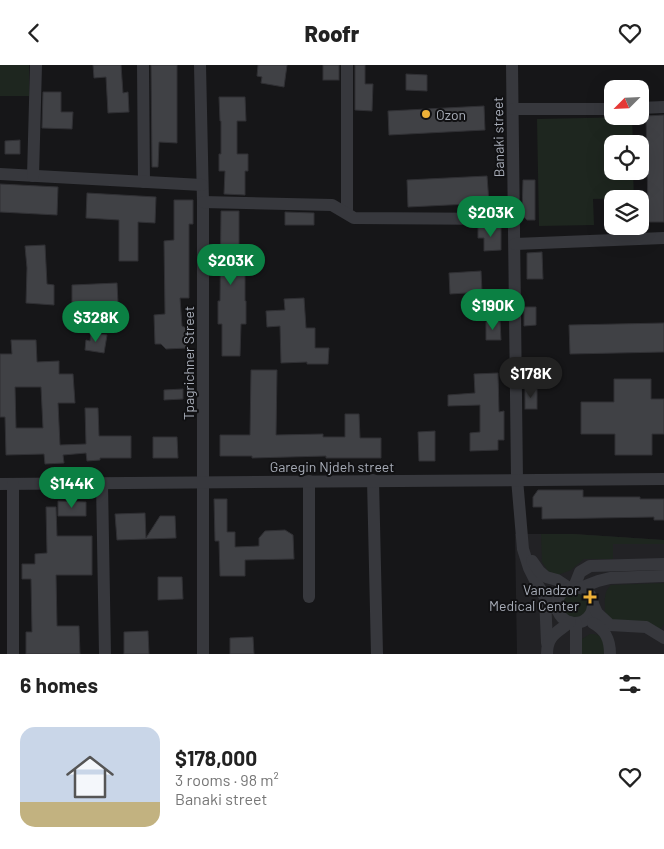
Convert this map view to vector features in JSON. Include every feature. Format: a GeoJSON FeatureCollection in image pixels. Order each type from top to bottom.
{"type":"FeatureCollection","features":[{"type":"Feature","properties":{"kind":"street"},"geometry":{"type":"LineString","coordinates":[[33,176],[36,65]]}},
{"type":"Feature","properties":{"kind":"street"},"geometry":{"type":"LineString","coordinates":[[143,65],[144,182]]}},
{"type":"Feature","properties":{"kind":"street","name":"Tpagrichner Street"},"geometry":{"type":"LineString","coordinates":[[200,65],[203,202],[203,654]]}},
{"type":"Feature","properties":{"kind":"street"},"geometry":{"type":"LineString","coordinates":[[347,65],[347,213]]}},
{"type":"Feature","properties":{"kind":"street","name":"Banaki street"},"geometry":{"type":"LineString","coordinates":[[512,65],[517,479],[523,549],[529,568],[545,597]]}},
{"type":"Feature","properties":{"kind":"street"},"geometry":{"type":"LineString","coordinates":[[649,108],[664,107]]}},
{"type":"Feature","properties":{"kind":"street"},"geometry":{"type":"LineString","coordinates":[[513,109],[604,109]]}},
{"type":"Feature","properties":{"kind":"street"},"geometry":{"type":"LineString","coordinates":[[0,174],[202,185]]}},
{"type":"Feature","properties":{"kind":"street"},"geometry":{"type":"LineString","coordinates":[[203,202],[332,205],[354,218],[514,219]]}},
{"type":"Feature","properties":{"kind":"street"},"geometry":{"type":"LineString","coordinates":[[515,245],[664,238]]}},
{"type":"Feature","properties":{"kind":"street","name":"Garegin Njdeh street"},"geometry":{"type":"LineString","coordinates":[[6,484],[664,479]]}},
{"type":"Feature","properties":{"kind":"street"},"geometry":{"type":"LineString","coordinates":[[373,480],[377,654]]}},
{"type":"Feature","properties":{"kind":"street"},"geometry":{"type":"LineString","coordinates":[[309,481],[309,597]]}},
{"type":"Feature","properties":{"kind":"street"},"geometry":{"type":"LineString","coordinates":[[102,483],[105,654]]}},
{"type":"Feature","properties":{"kind":"street"},"geometry":{"type":"LineString","coordinates":[[6,484],[13,654]]}},
{"type":"Feature","properties":{"kind":"street"},"geometry":{"type":"LineString","coordinates":[[523,549],[539,571],[546,577],[589,594],[597,613],[610,625],[646,627],[664,638]]}},
{"type":"Feature","properties":{"kind":"street"},"geometry":{"type":"LineString","coordinates":[[574,588],[580,572],[590,566],[664,564]]}},
{"type":"Feature","properties":{"kind":"street"},"geometry":{"type":"LineString","coordinates":[[558,611],[558,600],[564,591],[610,579],[664,577]]}},
{"type":"Feature","properties":{"kind":"street"},"geometry":{"type":"LineString","coordinates":[[545,597],[561,616],[576,622],[590,621],[606,633],[610,642],[610,654]]}},
{"type":"Feature","properties":{"kind":"street"},"geometry":{"type":"LineString","coordinates":[[545,597],[547,649]]}},
{"type":"Feature","properties":{"kind":"street"},"geometry":{"type":"LineString","coordinates":[[547,649],[552,636],[590,615],[593,604]]}},
{"type":"Feature","properties":{"kind":"street"},"geometry":{"type":"LineString","coordinates":[[576,622],[576,654]]}},
{"type":"Feature","properties":{"kind":"shaded area"},"geometry":{"type":"Polygon","coordinates":[[[0,65],[29,65],[29,96],[0,96],[0,65]]]}},
{"type":"Feature","properties":{"kind":"shaded area"},"geometry":{"type":"Polygon","coordinates":[[[604,118],[604,125],[632,125],[633,135],[604,135],[604,180],[633,180],[634,190],[604,190],[604,199],[593,199],[594,225],[539,226],[537,119],[604,118]]]}},
{"type":"Feature","properties":{"kind":"shaded area","name":"Vanadzor Medical Center"},"geometry":{"type":"Polygon","coordinates":[[[515,534],[573,534],[664,540],[664,654],[517,654],[515,534]]]}},
{"type":"Feature","properties":{"kind":"shaded area"},"geometry":{"type":"Polygon","coordinates":[[[541,534],[573,534],[664,540],[664,544],[613,544],[613,559],[584,559],[571,570],[558,575],[548,571],[542,562],[541,534]]]}},
{"type":"Feature","properties":{"kind":"shaded area"},"geometry":{"type":"Polygon","coordinates":[[[664,583],[664,624],[660,630],[614,621],[605,612],[606,594],[611,585],[664,583]]]}},
{"type":"Feature","properties":{"kind":"shaded area"},"geometry":{"type":"Polygon","coordinates":[[[575,592],[584,596],[588,605],[584,614],[575,618],[566,614],[562,605],[566,596],[575,592]]]}},
{"type":"Feature","properties":{"kind":"shaded area"},"geometry":{"type":"Polygon","coordinates":[[[590,634],[601,637],[604,643],[605,654],[581,654],[582,639],[590,634]]]}},
{"type":"Feature","properties":{"kind":"building"},"geometry":{"type":"Polygon","coordinates":[[[93,65],[121,65],[123,93],[128,92],[129,112],[108,113],[106,77],[94,78],[93,65]]]}},
{"type":"Feature","properties":{"kind":"building"},"geometry":{"type":"Polygon","coordinates":[[[151,65],[177,65],[177,143],[159,142],[158,167],[152,167],[151,65]]]}},
{"type":"Feature","properties":{"kind":"building"},"geometry":{"type":"Polygon","coordinates":[[[258,65],[287,65],[284,87],[261,83],[262,77],[257,76],[258,65]]]}},
{"type":"Feature","properties":{"kind":"building"},"geometry":{"type":"Polygon","coordinates":[[[323,65],[339,65],[339,80],[323,80],[323,65]]]}},
{"type":"Feature","properties":{"kind":"building"},"geometry":{"type":"Polygon","coordinates":[[[355,65],[365,65],[365,84],[373,84],[372,111],[355,110],[355,65]]]}},
{"type":"Feature","properties":{"kind":"building"},"geometry":{"type":"Polygon","coordinates":[[[406,74],[427,75],[427,91],[406,90],[406,74]]]}},
{"type":"Feature","properties":{"kind":"building"},"geometry":{"type":"Polygon","coordinates":[[[43,92],[61,92],[61,112],[73,112],[72,129],[42,128],[43,92]]]}},
{"type":"Feature","properties":{"kind":"building"},"geometry":{"type":"Polygon","coordinates":[[[219,97],[245,97],[246,121],[237,121],[237,154],[248,154],[248,171],[245,171],[245,195],[224,194],[225,171],[219,171],[221,121],[219,97]]]}},
{"type":"Feature","properties":{"kind":"building"},"geometry":{"type":"Polygon","coordinates":[[[484,106],[485,130],[389,135],[388,111],[484,106]]]}},
{"type":"Feature","properties":{"kind":"building"},"geometry":{"type":"Polygon","coordinates":[[[664,115],[664,222],[649,222],[647,180],[649,180],[649,135],[646,135],[646,125],[649,125],[649,116],[664,115]]]}},
{"type":"Feature","properties":{"kind":"building"},"geometry":{"type":"Polygon","coordinates":[[[20,140],[20,154],[5,154],[5,141],[20,140]]]}},
{"type":"Feature","properties":{"kind":"building"},"geometry":{"type":"Polygon","coordinates":[[[487,176],[489,203],[408,207],[407,180],[487,176]]]}},
{"type":"Feature","properties":{"kind":"building"},"geometry":{"type":"Polygon","coordinates":[[[523,180],[535,180],[535,220],[527,220],[522,215],[523,180]]]}},
{"type":"Feature","properties":{"kind":"building"},"geometry":{"type":"Polygon","coordinates":[[[0,184],[58,187],[57,215],[0,212],[0,184]]]}},
{"type":"Feature","properties":{"kind":"building"},"geometry":{"type":"Polygon","coordinates":[[[87,193],[156,197],[155,223],[138,222],[138,261],[119,261],[119,220],[86,218],[87,193]]]}},
{"type":"Feature","properties":{"kind":"building"},"geometry":{"type":"Polygon","coordinates":[[[174,200],[193,200],[193,224],[189,224],[189,298],[180,298],[182,326],[186,328],[187,348],[166,349],[161,344],[155,344],[154,315],[165,314],[164,241],[174,240],[174,200]]]}},
{"type":"Feature","properties":{"kind":"building"},"geometry":{"type":"Polygon","coordinates":[[[221,211],[239,211],[239,261],[245,261],[246,301],[246,324],[241,324],[240,356],[222,356],[222,324],[218,324],[221,211]]]}},
{"type":"Feature","properties":{"kind":"building"},"geometry":{"type":"Polygon","coordinates":[[[285,212],[314,213],[314,225],[285,225],[285,212]]]}},
{"type":"Feature","properties":{"kind":"building"},"geometry":{"type":"Polygon","coordinates":[[[478,227],[501,227],[501,250],[484,251],[484,238],[478,238],[478,227]]]}},
{"type":"Feature","properties":{"kind":"building"},"geometry":{"type":"Polygon","coordinates":[[[45,245],[47,284],[54,285],[54,305],[26,303],[27,268],[25,246],[45,245]]]}},
{"type":"Feature","properties":{"kind":"building"},"geometry":{"type":"Polygon","coordinates":[[[542,252],[543,279],[527,279],[527,253],[542,252]]]}},
{"type":"Feature","properties":{"kind":"building"},"geometry":{"type":"Polygon","coordinates":[[[481,271],[482,292],[450,294],[449,273],[481,271]]]}},
{"type":"Feature","properties":{"kind":"building"},"geometry":{"type":"Polygon","coordinates":[[[117,283],[118,303],[72,304],[72,285],[117,283]]]}},
{"type":"Feature","properties":{"kind":"building"},"geometry":{"type":"Polygon","coordinates":[[[304,298],[306,328],[315,328],[315,348],[329,348],[328,364],[307,364],[307,362],[281,363],[280,326],[267,327],[266,311],[285,310],[284,299],[304,298]]]}},
{"type":"Feature","properties":{"kind":"building"},"geometry":{"type":"Polygon","coordinates":[[[524,307],[536,307],[536,325],[524,326],[524,307]]]}},
{"type":"Feature","properties":{"kind":"building"},"geometry":{"type":"Polygon","coordinates":[[[500,321],[501,340],[486,340],[486,322],[500,321]]]}},
{"type":"Feature","properties":{"kind":"building"},"geometry":{"type":"Polygon","coordinates":[[[664,323],[664,352],[570,354],[569,325],[664,323]]]}},
{"type":"Feature","properties":{"kind":"building"},"geometry":{"type":"Polygon","coordinates":[[[91,333],[107,335],[104,353],[85,350],[86,340],[90,341],[91,333]]]}},
{"type":"Feature","properties":{"kind":"building"},"geometry":{"type":"Polygon","coordinates":[[[11,340],[36,340],[37,362],[59,361],[59,374],[73,374],[75,403],[58,403],[60,445],[86,444],[85,408],[98,408],[99,436],[131,436],[131,458],[100,458],[100,460],[87,461],[86,453],[63,455],[64,463],[45,464],[44,454],[6,455],[5,417],[0,417],[0,354],[12,354],[11,340]],[[15,387],[16,428],[43,428],[41,387],[15,387]]]}},
{"type":"Feature","properties":{"kind":"building"},"geometry":{"type":"Polygon","coordinates":[[[251,370],[277,370],[276,435],[323,434],[323,437],[345,437],[345,414],[359,414],[360,438],[381,438],[381,458],[326,458],[326,456],[252,458],[252,456],[220,456],[220,435],[250,435],[251,370]]]}},
{"type":"Feature","properties":{"kind":"building"},"geometry":{"type":"Polygon","coordinates":[[[498,373],[499,412],[504,411],[504,440],[498,440],[498,450],[470,451],[470,433],[480,432],[480,405],[448,406],[448,395],[475,393],[474,374],[498,373]]]}},
{"type":"Feature","properties":{"kind":"building"},"geometry":{"type":"Polygon","coordinates":[[[614,379],[651,379],[651,399],[664,399],[664,434],[652,434],[652,455],[615,455],[615,434],[581,434],[581,402],[614,402],[614,379]]]}},
{"type":"Feature","properties":{"kind":"building"},"geometry":{"type":"Polygon","coordinates":[[[183,389],[183,399],[164,400],[164,390],[183,389]]]}},
{"type":"Feature","properties":{"kind":"building"},"geometry":{"type":"Polygon","coordinates":[[[525,389],[537,389],[537,409],[525,409],[525,389]]]}},
{"type":"Feature","properties":{"kind":"building"},"geometry":{"type":"Polygon","coordinates":[[[435,431],[435,461],[419,461],[418,432],[435,431]]]}},
{"type":"Feature","properties":{"kind":"building"},"geometry":{"type":"Polygon","coordinates":[[[153,437],[177,437],[178,458],[153,458],[153,437]]]}},
{"type":"Feature","properties":{"kind":"building"},"geometry":{"type":"Polygon","coordinates":[[[538,490],[583,490],[583,497],[664,499],[664,520],[654,520],[654,517],[542,519],[542,507],[533,507],[533,497],[538,490]]]}},
{"type":"Feature","properties":{"kind":"building"},"geometry":{"type":"Polygon","coordinates":[[[214,499],[227,499],[227,532],[235,532],[235,547],[259,546],[259,538],[265,531],[285,530],[293,535],[294,559],[245,560],[245,576],[220,576],[219,541],[215,541],[214,499]]]}},
{"type":"Feature","properties":{"kind":"building"},"geometry":{"type":"Polygon","coordinates":[[[58,501],[86,502],[86,516],[58,516],[58,501]]]}},
{"type":"Feature","properties":{"kind":"building"},"geometry":{"type":"Polygon","coordinates":[[[46,507],[56,507],[57,536],[92,536],[92,575],[56,575],[57,626],[79,626],[80,654],[26,654],[26,632],[32,632],[31,579],[22,579],[22,564],[35,564],[35,554],[47,553],[46,507]]]}},
{"type":"Feature","properties":{"kind":"building"},"geometry":{"type":"Polygon","coordinates":[[[145,513],[146,538],[160,516],[175,516],[176,538],[117,540],[115,514],[145,513]]]}},
{"type":"Feature","properties":{"kind":"building"},"geometry":{"type":"Polygon","coordinates":[[[158,577],[182,577],[183,599],[158,600],[158,577]]]}},
{"type":"Feature","properties":{"kind":"building"},"geometry":{"type":"Polygon","coordinates":[[[148,631],[149,654],[124,654],[124,632],[148,631]]]}},
{"type":"Feature","properties":{"kind":"building"},"geometry":{"type":"Polygon","coordinates":[[[253,637],[254,654],[230,654],[230,638],[253,637]]]}},
{"type":"Feature","properties":{"kind":"place","name":"Ozon"},"geometry":{"type":"Point","coordinates":[426,114]}},
{"type":"Feature","properties":{"kind":"place","name":"Vanadzor Medical Center"},"geometry":{"type":"Point","coordinates":[590,597]}}]}
